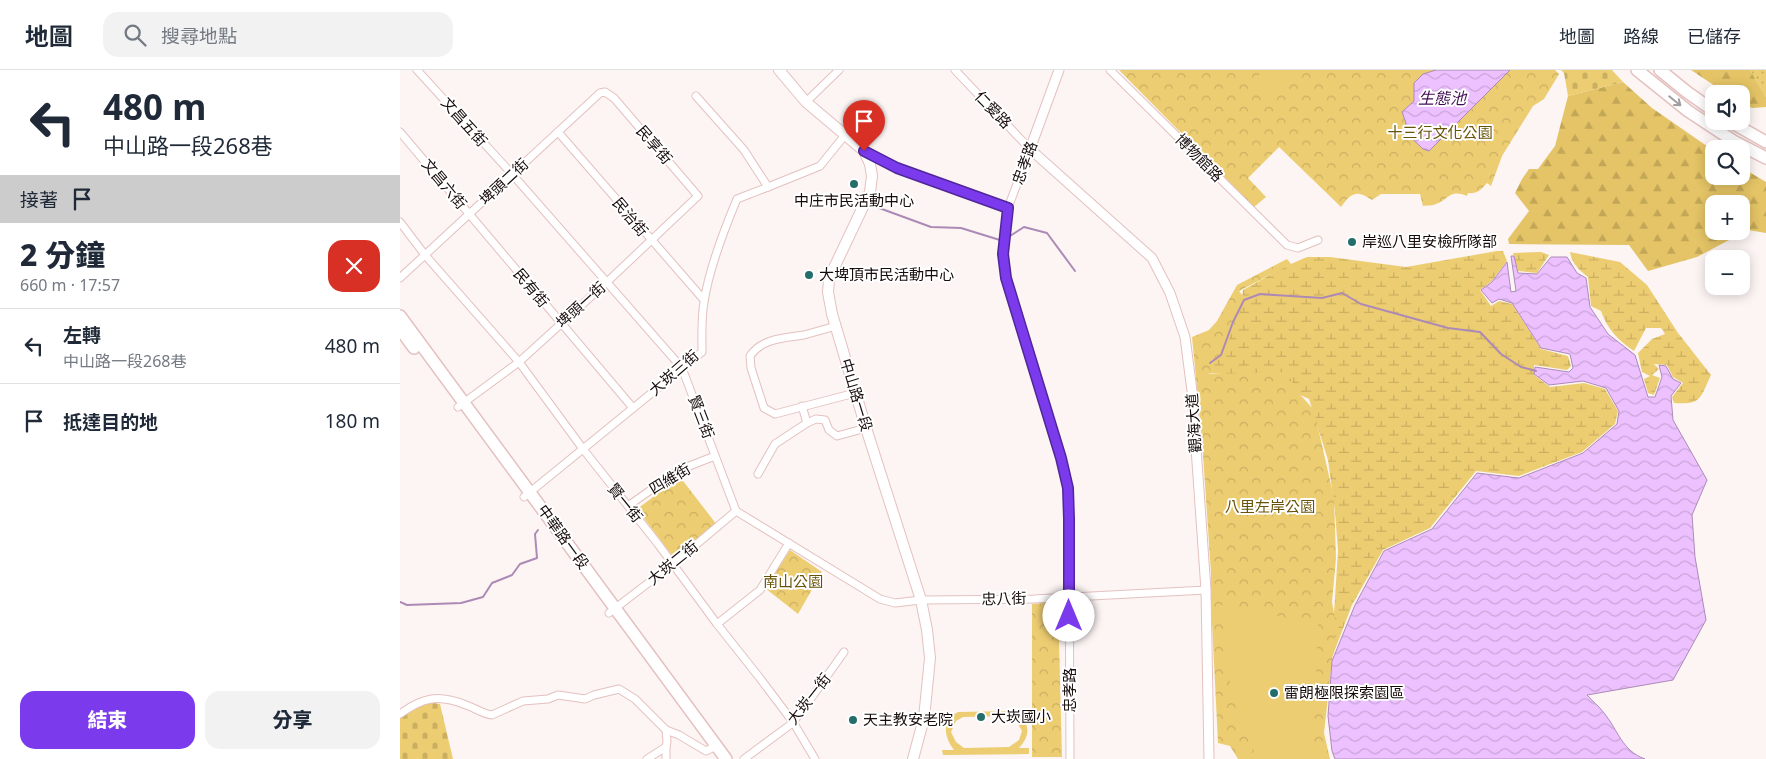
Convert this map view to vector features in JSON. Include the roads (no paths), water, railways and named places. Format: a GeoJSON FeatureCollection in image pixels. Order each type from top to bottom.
{"type":"FeatureCollection","features":[{"type":"Feature","properties":{"kind":"main road"},"geometry":{"type":"LineString","coordinates":[[779,70],[806,102],[864,151]]}},
{"type":"Feature","properties":{"kind":"main road"},"geometry":{"type":"LineString","coordinates":[[1637,70],[1688,111],[1735,142],[1766,158]]}},
{"type":"Feature","properties":{"kind":"main road"},"geometry":{"type":"LineString","coordinates":[[1660,70],[1705,105]]}},
{"type":"Feature","properties":{"kind":"main road"},"geometry":{"type":"LineString","coordinates":[[1745,130],[1766,142]]}},
{"type":"Feature","properties":{"kind":"main road","name":"中山路一段"},"geometry":{"type":"LineString","coordinates":[[864,151],[870,164],[872,176],[870,192],[828,281],[828,292],[855,393],[921,600],[927,630],[930,658],[924,718],[913,759]]}},
{"type":"Feature","properties":{"kind":"main road","name":"中華路一段"},"geometry":{"type":"LineString","coordinates":[[400,316],[461,405],[714,752],[726,759]]}},
{"type":"Feature","properties":{"kind":"main road","name":"中華路一段"},"geometry":{"type":"LineString","coordinates":[[400,329],[461,405]]}},
{"type":"Feature","properties":{"kind":"street","name":"文昌五街"},"geometry":{"type":"LineString","coordinates":[[417,70],[512,174]]}},
{"type":"Feature","properties":{"kind":"street"},"geometry":{"type":"LineString","coordinates":[[806,102],[839,70]]}},
{"type":"Feature","properties":{"kind":"street","name":"仁愛路"},"geometry":{"type":"LineString","coordinates":[[955,70],[1030,149]]}},
{"type":"Feature","properties":{"kind":"street","name":"忠孝路"},"geometry":{"type":"LineString","coordinates":[[1059,70],[1008,208],[1003,254],[1006,278],[1061,458],[1068,488],[1070,759]]}},
{"type":"Feature","properties":{"kind":"street","name":"博物館路"},"geometry":{"type":"LineString","coordinates":[[1110,70],[1287,245],[1298,248],[1318,240]]}},
{"type":"Feature","properties":{"kind":"street","name":"埤頭二街"},"geometry":{"type":"LineString","coordinates":[[400,278],[600,93],[610,94]]}},
{"type":"Feature","properties":{"kind":"street","name":"民享街"},"geometry":{"type":"LineString","coordinates":[[610,94],[698,196]]}},
{"type":"Feature","properties":{"kind":"street"},"geometry":{"type":"LineString","coordinates":[[696,96],[744,150],[768,187],[820,166],[845,135]]}},
{"type":"Feature","properties":{"kind":"street","name":"文昌六街"},"geometry":{"type":"LineString","coordinates":[[400,132],[469,214]]}},
{"type":"Feature","properties":{"kind":"street","name":"民治街"},"geometry":{"type":"LineString","coordinates":[[558,132],[704,300]]}},
{"type":"Feature","properties":{"kind":"street","name":"觀海大道"},"geometry":{"type":"LineString","coordinates":[[1030,149],[1152,258],[1170,293],[1185,337],[1192,391],[1206,590],[1209,759]]}},
{"type":"Feature","properties":{"kind":"street"},"geometry":{"type":"LineString","coordinates":[[864,151],[897,168],[1008,208]]}},
{"type":"Feature","properties":{"kind":"street","name":"賢三街"},"geometry":{"type":"LineString","coordinates":[[512,174],[682,368],[736,511]]}},
{"type":"Feature","properties":{"kind":"street","name":"大崁三街"},"geometry":{"type":"LineString","coordinates":[[527,495],[702,352],[701,326],[704,300],[722,236],[737,199],[768,187]]}},
{"type":"Feature","properties":{"kind":"street","name":"埤頭一街"},"geometry":{"type":"LineString","coordinates":[[461,405],[519,362],[698,196]]}},
{"type":"Feature","properties":{"kind":"street","name":"民有街"},"geometry":{"type":"LineString","coordinates":[[469,214],[633,408]]}},
{"type":"Feature","properties":{"kind":"street","name":"賢一街"},"geometry":{"type":"LineString","coordinates":[[400,222],[425,255],[519,362],[583,449],[673,564],[792,722],[815,759]]}},
{"type":"Feature","properties":{"kind":"street"},"geometry":{"type":"LineString","coordinates":[[836,326],[773,340],[755,350],[750,356],[754,379],[767,411],[775,414],[855,393]]}},
{"type":"Feature","properties":{"kind":"street"},"geometry":{"type":"LineString","coordinates":[[802,406],[807,423]]}},
{"type":"Feature","properties":{"kind":"street"},"geometry":{"type":"LineString","coordinates":[[758,474],[775,444],[816,419],[824,420],[829,430],[837,436],[866,428]]}},
{"type":"Feature","properties":{"kind":"street","name":"四維街"},"geometry":{"type":"LineString","coordinates":[[628,506],[680,470],[715,456]]}},
{"type":"Feature","properties":{"kind":"street"},"geometry":{"type":"LineString","coordinates":[[736,511],[880,599],[895,603],[921,600]]}},
{"type":"Feature","properties":{"kind":"street","name":"大崁二街"},"geometry":{"type":"LineString","coordinates":[[612,611],[673,564],[736,511]]}},
{"type":"Feature","properties":{"kind":"street"},"geometry":{"type":"LineString","coordinates":[[717,624],[760,590],[789,543]]}},
{"type":"Feature","properties":{"kind":"street","name":"忠八街"},"geometry":{"type":"LineString","coordinates":[[921,600],[1069,597],[1206,590]]}},
{"type":"Feature","properties":{"kind":"street","name":"大崁一街"},"geometry":{"type":"LineString","coordinates":[[744,759],[792,722],[844,652]]}},
{"type":"Feature","properties":{"kind":"street"},"geometry":{"type":"LineString","coordinates":[[400,714],[414,704],[431,698],[465,704],[492,715],[523,701],[558,695],[585,699],[619,689],[635,699],[666,730],[679,735],[706,751],[714,752]]}},
{"type":"Feature","properties":{"kind":"street"},"geometry":{"type":"LineString","coordinates":[[666,730],[666,759]]}},
{"type":"Feature","properties":{"kind":"street"},"geometry":{"type":"LineString","coordinates":[[647,759],[666,747]]}},
{"type":"Feature","properties":{"kind":"water","name":"生態池"},"geometry":{"type":"Polygon","coordinates":[[[1436,70],[1510,70],[1429,151],[1423,149],[1403,130],[1406,123],[1402,112],[1414,101],[1414,83],[1423,74],[1436,70]]]}},
{"type":"Feature","properties":{"kind":"water"},"geometry":{"type":"Polygon","coordinates":[[[1511,256],[1514,256],[1518,273],[1537,274],[1551,257],[1567,257],[1577,273],[1586,278],[1590,307],[1608,334],[1635,355],[1648,397],[1655,397],[1662,377],[1659,365],[1666,366],[1673,379],[1681,383],[1671,396],[1673,420],[1707,480],[1692,515],[1695,557],[1706,620],[1673,680],[1587,695],[1604,713],[1631,751],[1645,759],[1335,759],[1332,751],[1328,716],[1332,661],[1355,605],[1384,551],[1432,529],[1477,473],[1519,478],[1583,453],[1617,424],[1619,411],[1606,388],[1583,381],[1549,385],[1534,374],[1535,367],[1569,372],[1573,368],[1570,354],[1541,348],[1512,303],[1499,299],[1492,303],[1481,290],[1492,282],[1507,262],[1511,292],[1516,291],[1511,256]]]}},
{"type":"Feature","properties":{"kind":"waterway"},"geometry":{"type":"LineString","coordinates":[[871,205],[931,227],[961,228],[1003,241]]}},
{"type":"Feature","properties":{"kind":"waterway"},"geometry":{"type":"LineString","coordinates":[[1010,236],[1024,227],[1047,233],[1075,271]]}},
{"type":"Feature","properties":{"kind":"waterway"},"geometry":{"type":"LineString","coordinates":[[1210,363],[1221,355],[1233,322],[1244,300],[1260,294],[1322,298],[1342,293],[1361,304],[1448,328],[1480,332],[1501,354],[1521,367],[1536,371]]}},
{"type":"Feature","properties":{"kind":"waterway"},"geometry":{"type":"LineString","coordinates":[[400,602],[407,605],[461,603],[483,597],[492,583],[512,575],[520,564],[537,558],[535,534],[538,530]]}},
{"type":"Feature","properties":{"kind":"place","name":"中庄市民活動中心"},"geometry":{"type":"Point","coordinates":[854,184]}},
{"type":"Feature","properties":{"kind":"place","name":"岸巡八里安檢所隊部"},"geometry":{"type":"Point","coordinates":[1352,242]}},
{"type":"Feature","properties":{"kind":"place","name":"大埤頂市民活動中心"},"geometry":{"type":"Point","coordinates":[809,275]}},
{"type":"Feature","properties":{"kind":"place","name":"雷朗極限探索園區"},"geometry":{"type":"Point","coordinates":[1274,693]}},
{"type":"Feature","properties":{"kind":"place","name":"大崁國小"},"geometry":{"type":"Point","coordinates":[981,717]}},
{"type":"Feature","properties":{"kind":"place","name":"天主教安老院"},"geometry":{"type":"Point","coordinates":[853,720]}},
{"type":"Feature","properties":{"kind":"park label","name":"十三行文化公園"},"geometry":{"type":"Point","coordinates":[1440,133]}},
{"type":"Feature","properties":{"kind":"park label","name":"八里左岸公園"},"geometry":{"type":"Point","coordinates":[1270,507]}},
{"type":"Feature","properties":{"kind":"park label","name":"南山公園"},"geometry":{"type":"Point","coordinates":[793,582]}}]}
